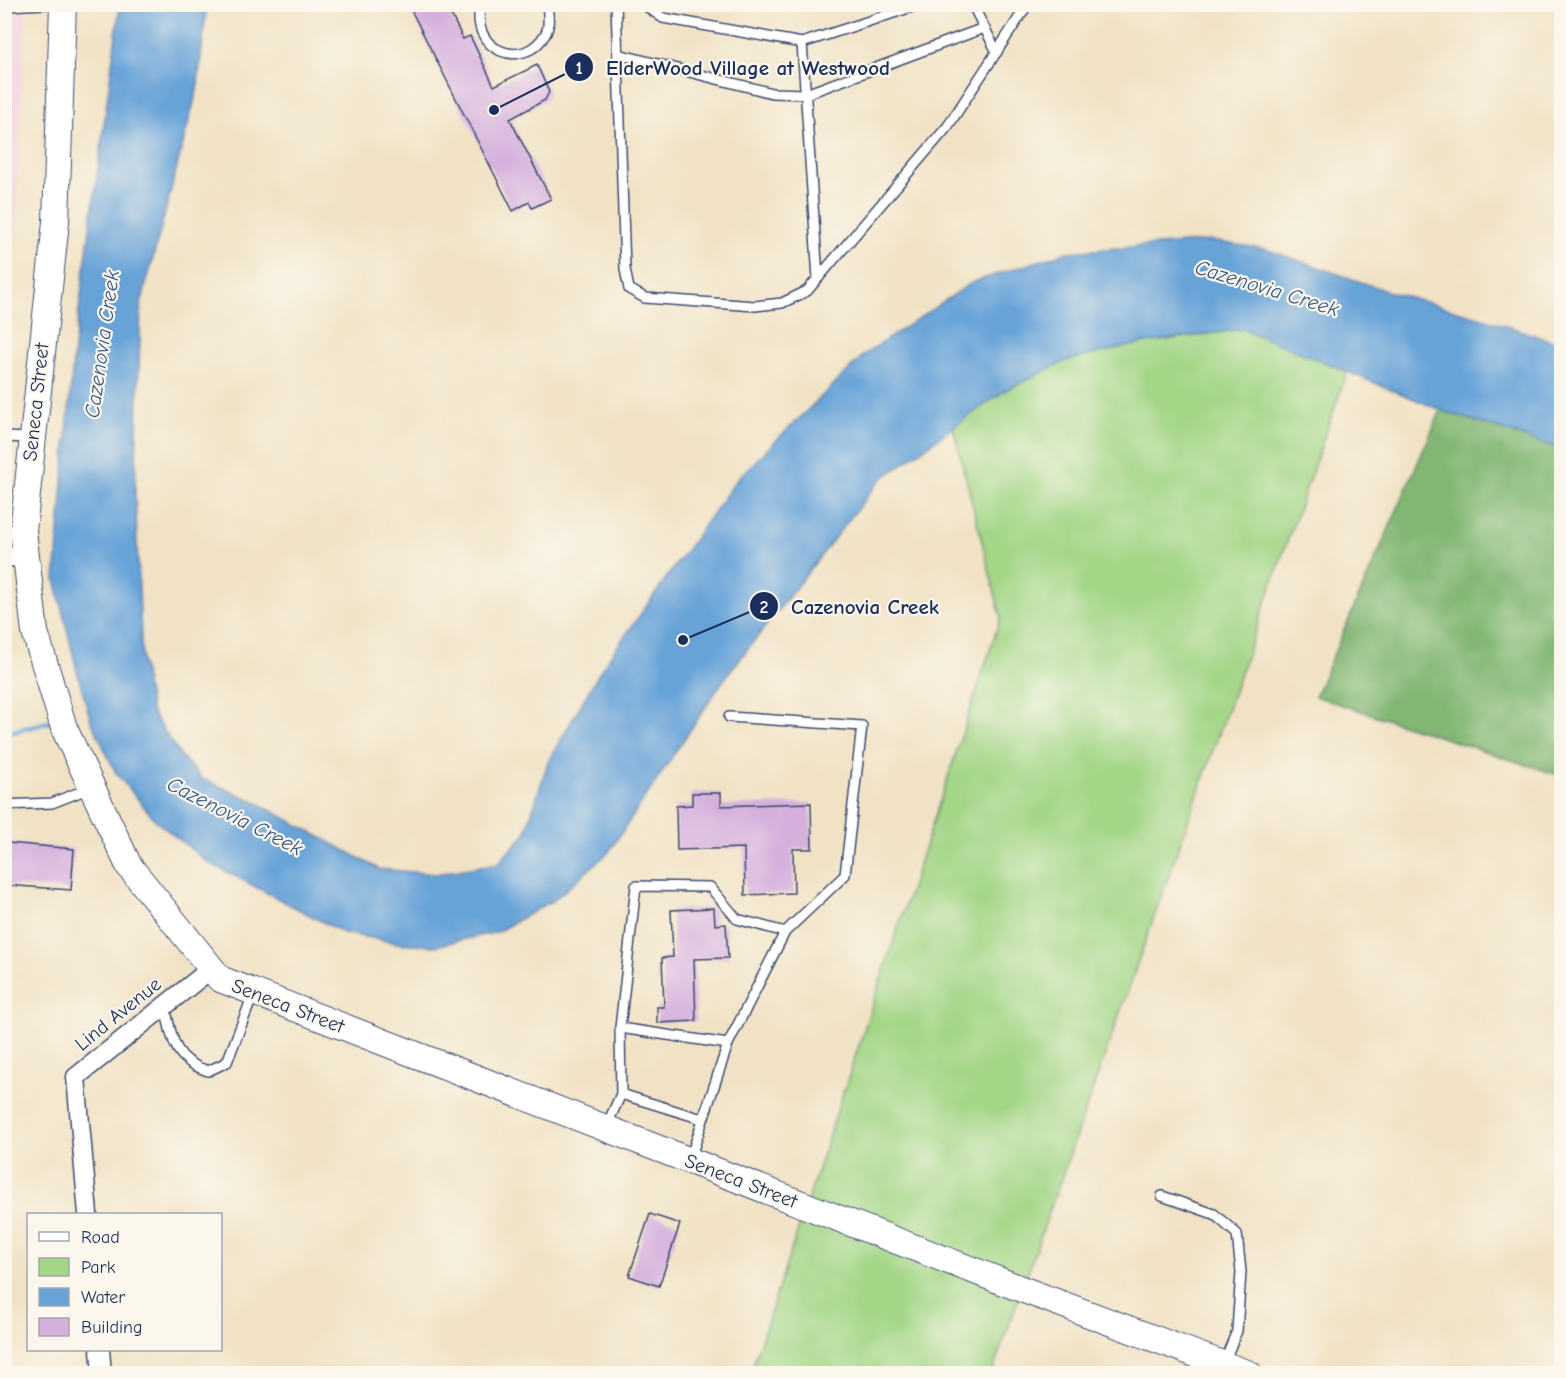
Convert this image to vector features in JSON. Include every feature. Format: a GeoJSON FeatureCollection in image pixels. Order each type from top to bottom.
{"type":"FeatureCollection","features":[{"type":"Feature","properties":{"kind":"street","name":"Seneca Street"},"geometry":{"type":"LineString","coordinates":[[63,4],[56,222],[23,531],[15,558],[64,728],[129,866],[220,979],[463,1075],[606,1127],[689,1162],[1249,1374]]}},
{"type":"Feature","properties":{"kind":"street","name":"Lind Avenue"},"geometry":{"type":"LineString","coordinates":[[88,1213],[76,1077],[213,968]]}},
{"type":"Feature","properties":{"kind":"street"},"geometry":{"type":"LineString","coordinates":[[100,1351],[102,1374]]}},
{"type":"Feature","properties":{"kind":"lane"},"geometry":{"type":"LineString","coordinates":[[4,6],[46,4]]}},
{"type":"Feature","properties":{"kind":"lane"},"geometry":{"type":"LineString","coordinates":[[481,4],[477,17],[487,42],[499,52],[512,54],[526,50],[540,41],[547,31],[547,4]]}},
{"type":"Feature","properties":{"kind":"lane"},"geometry":{"type":"LineString","coordinates":[[616,4],[625,269],[629,289],[645,298],[755,306],[782,303],[807,291],[948,126],[1028,4]]}},
{"type":"Feature","properties":{"kind":"lane"},"geometry":{"type":"LineString","coordinates":[[643,4],[663,18],[802,43],[921,4]]}},
{"type":"Feature","properties":{"kind":"lane"},"geometry":{"type":"LineString","coordinates":[[972,4],[997,52]]}},
{"type":"Feature","properties":{"kind":"lane"},"geometry":{"type":"LineString","coordinates":[[618,54],[772,93],[806,94],[984,28]]}},
{"type":"Feature","properties":{"kind":"lane"},"geometry":{"type":"LineString","coordinates":[[802,43],[818,278]]}},
{"type":"Feature","properties":{"kind":"lane"},"geometry":{"type":"LineString","coordinates":[[4,437],[33,438]]}},
{"type":"Feature","properties":{"kind":"lane"},"geometry":{"type":"LineString","coordinates":[[689,1162],[728,1044],[785,932],[845,874],[862,726],[729,717]]}},
{"type":"Feature","properties":{"kind":"lane"},"geometry":{"type":"LineString","coordinates":[[4,805],[52,803],[92,788]]}},
{"type":"Feature","properties":{"kind":"lane"},"geometry":{"type":"LineString","coordinates":[[606,1127],[621,1094],[620,1028],[636,886],[711,887],[737,919],[785,932]]}},
{"type":"Feature","properties":{"kind":"lane"},"geometry":{"type":"LineString","coordinates":[[165,1006],[174,1044],[192,1066],[208,1071],[227,1062],[254,993]]}},
{"type":"Feature","properties":{"kind":"lane"},"geometry":{"type":"LineString","coordinates":[[620,1028],[728,1044]]}},
{"type":"Feature","properties":{"kind":"lane"},"geometry":{"type":"LineString","coordinates":[[621,1094],[702,1119]]}},
{"type":"Feature","properties":{"kind":"lane"},"geometry":{"type":"LineString","coordinates":[[1162,1196],[1214,1214],[1237,1234],[1241,1272],[1237,1330],[1223,1364]]}},
{"type":"Feature","properties":{"kind":"shaded area"},"geometry":{"type":"Polygon","coordinates":[[[5,5],[26,5],[5,409],[5,5]]]}},
{"type":"Feature","properties":{"kind":"green space"},"geometry":{"type":"Polygon","coordinates":[[[1243,329],[1348,370],[992,1373],[750,1374],[1001,617],[953,427],[1022,380],[1067,360],[1132,345],[1243,329]]]}},
{"type":"Feature","properties":{"kind":"green space"},"geometry":{"type":"Polygon","coordinates":[[[1441,410],[1561,449],[1561,776],[1315,696],[1441,410]]]}},
{"type":"Feature","properties":{"kind":"water"},"geometry":{"type":"Polygon","coordinates":[[[120,5],[207,5],[197,90],[141,304],[135,493],[142,662],[151,711],[180,755],[202,779],[252,800],[379,869],[436,874],[498,863],[525,834],[548,762],[602,668],[738,478],[865,354],[973,282],[1067,252],[1210,241],[1265,249],[1390,292],[1486,319],[1561,344],[1561,449],[1441,410],[1243,329],[1138,344],[1066,361],[1004,391],[880,480],[725,678],[608,853],[554,900],[497,932],[435,946],[398,943],[344,933],[206,861],[156,821],[116,773],[91,721],[78,675],[55,579],[74,348],[120,5]]]}},
{"type":"Feature","properties":{"kind":"building"},"geometry":{"type":"Polygon","coordinates":[[[408,4],[446,4],[463,39],[470,36],[494,86],[537,65],[549,92],[545,100],[510,119],[551,199],[532,208],[529,202],[513,211],[408,4]]]}},
{"type":"Feature","properties":{"kind":"building"},"geometry":{"type":"Polygon","coordinates":[[[692,793],[721,793],[721,806],[811,803],[812,849],[793,849],[794,893],[745,895],[744,848],[677,850],[676,806],[692,805],[692,793]]]}},
{"type":"Feature","properties":{"kind":"building"},"geometry":{"type":"Polygon","coordinates":[[[8,843],[74,849],[71,890],[5,885],[8,843]]]}},
{"type":"Feature","properties":{"kind":"building"},"geometry":{"type":"Polygon","coordinates":[[[714,908],[715,925],[726,924],[728,958],[694,959],[696,1021],[657,1023],[657,1007],[664,1007],[662,958],[673,957],[671,910],[714,908]]]}},
{"type":"Feature","properties":{"kind":"building"},"geometry":{"type":"Polygon","coordinates":[[[650,1214],[680,1224],[659,1286],[629,1276],[650,1214]]]}},
{"type":"Feature","properties":{"kind":"waterway"},"geometry":{"type":"LineString","coordinates":[[4,734],[49,722]]}},
{"type":"Feature","properties":{"kind":"place","name":"ElderWood Village at Westwood"},"geometry":{"type":"Point","coordinates":[494,110]}},
{"type":"Feature","properties":{"kind":"place","name":"Cazenovia Creek"},"geometry":{"type":"Point","coordinates":[683,640]}}]}
